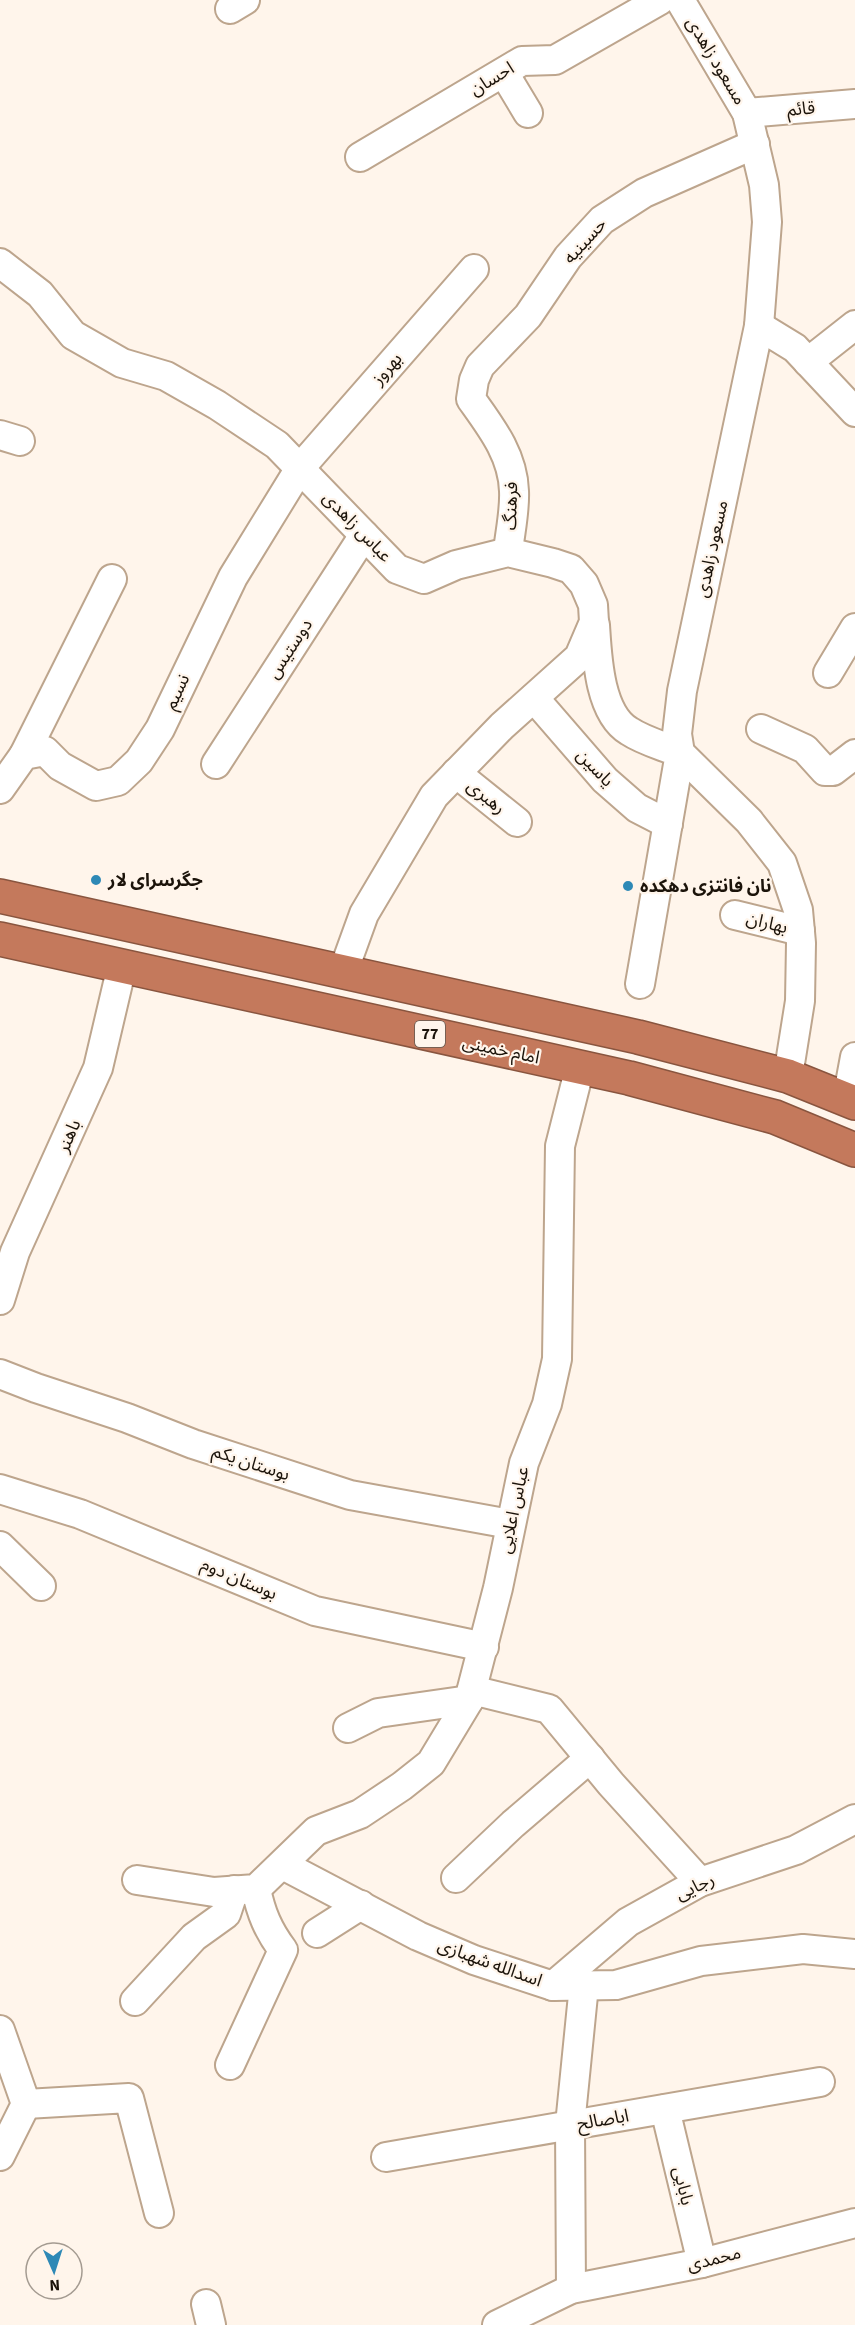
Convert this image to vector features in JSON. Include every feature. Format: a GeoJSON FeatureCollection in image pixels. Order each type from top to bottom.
{"type":"FeatureCollection","features":[{"type":"Feature","properties":{"kind":"highway","name":"77"},"geometry":{"type":"LineString","coordinates":[[0,896],[638,1037],[788,1076],[851,1102]]}},
{"type":"Feature","properties":{"kind":"highway","name":"امام خمینی"},"geometry":{"type":"LineString","coordinates":[[0,939],[629,1078],[775,1117],[855,1150]]}},
{"type":"Feature","properties":{"kind":"street","name":"احسان"},"geometry":{"type":"LineString","coordinates":[[360,157],[522,61],[555,60],[660,0]]}},
{"type":"Feature","properties":{"kind":"street","name":"مسعود زاهدی"},"geometry":{"type":"LineString","coordinates":[[640,984],[680,753],[677,734],[682,691],[759,326],[767,222],[764,185],[747,113],[680,0]]}},
{"type":"Feature","properties":{"kind":"street"},"geometry":{"type":"LineString","coordinates":[[504,73],[528,113]]}},
{"type":"Feature","properties":{"kind":"street","name":"قائم"},"geometry":{"type":"LineString","coordinates":[[747,113],[855,104]]}},
{"type":"Feature","properties":{"kind":"street","name":"حسینیه"},"geometry":{"type":"LineString","coordinates":[[471,399],[474,380],[480,366],[528,316],[568,257],[602,220],[644,193],[755,144]]}},
{"type":"Feature","properties":{"kind":"street","name":"عباس زاهدی"},"geometry":{"type":"LineString","coordinates":[[0,263],[40,294],[73,334],[122,363],[166,376],[217,405],[277,445],[397,569],[424,579],[456,565],[508,552],[571,569],[584,584],[593,604],[597,653],[605,698],[614,716],[628,731],[680,753]]}},
{"type":"Feature","properties":{"kind":"street","name":"بهروز"},"geometry":{"type":"LineString","coordinates":[[300,468],[474,269]]}},
{"type":"Feature","properties":{"kind":"street"},"geometry":{"type":"LineString","coordinates":[[808,362],[855,325]]}},
{"type":"Feature","properties":{"kind":"street"},"geometry":{"type":"LineString","coordinates":[[759,326],[795,348],[855,411]]}},
{"type":"Feature","properties":{"kind":"street","name":"فرهنگ"},"geometry":{"type":"LineString","coordinates":[[471,399],[494,432],[511,466],[515,492],[508,552]]}},
{"type":"Feature","properties":{"kind":"street","name":"نسیم"},"geometry":{"type":"LineString","coordinates":[[24,754],[45,751],[60,766],[96,786],[118,781],[139,761],[160,729],[233,577],[300,468]]}},
{"type":"Feature","properties":{"kind":"street","name":"دوستیس"},"geometry":{"type":"LineString","coordinates":[[216,764],[364,535]]}},
{"type":"Feature","properties":{"kind":"street"},"geometry":{"type":"LineString","coordinates":[[0,789],[24,754],[112,579]]}},
{"type":"Feature","properties":{"kind":"street"},"geometry":{"type":"LineString","coordinates":[[343,972],[369,904],[434,796],[456,772],[579,657],[594,622]]}},
{"type":"Feature","properties":{"kind":"street"},"geometry":{"type":"LineString","coordinates":[[828,673],[855,628]]}},
{"type":"Feature","properties":{"kind":"street","name":"یاسین"},"geometry":{"type":"LineString","coordinates":[[534,698],[605,780],[637,808],[668,824]]}},
{"type":"Feature","properties":{"kind":"street"},"geometry":{"type":"LineString","coordinates":[[761,729],[805,749],[825,771],[833,771],[855,754]]}},
{"type":"Feature","properties":{"kind":"street"},"geometry":{"type":"LineString","coordinates":[[680,753],[749,820],[782,863],[798,910],[800,1001],[788,1076]]}},
{"type":"Feature","properties":{"kind":"street","name":"رهبری"},"geometry":{"type":"LineString","coordinates":[[456,772],[517,822]]}},
{"type":"Feature","properties":{"kind":"street","name":"بهاران"},"geometry":{"type":"LineString","coordinates":[[735,915],[800,931]]}},
{"type":"Feature","properties":{"kind":"street","name":"باهنر"},"geometry":{"type":"LineString","coordinates":[[0,1300],[15,1252],[12,1232],[98,1068],[122,966]]}},
{"type":"Feature","properties":{"kind":"street"},"geometry":{"type":"LineString","coordinates":[[851,1102],[855,1057]]}},
{"type":"Feature","properties":{"kind":"street","name":"عباس اعلایی"},"geometry":{"type":"LineString","coordinates":[[245,1889],[283,1864],[316,1831],[360,1814],[431,1763],[471,1695],[484,1647],[524,1464],[547,1404],[558,1359],[560,1146],[580,1067]]}},
{"type":"Feature","properties":{"kind":"street","name":"بوستان یکم"},"geometry":{"type":"LineString","coordinates":[[0,1374],[127,1418],[193,1444],[350,1495],[510,1524]]}},
{"type":"Feature","properties":{"kind":"street","name":"بوستان دوم"},"geometry":{"type":"LineString","coordinates":[[0,1488],[80,1514],[315,1611],[484,1647]]}},
{"type":"Feature","properties":{"kind":"street"},"geometry":{"type":"LineString","coordinates":[[0,1546],[41,1586]]}},
{"type":"Feature","properties":{"kind":"street"},"geometry":{"type":"LineString","coordinates":[[348,1728],[378,1713],[471,1695],[549,1709],[700,1882]]}},
{"type":"Feature","properties":{"kind":"street"},"geometry":{"type":"LineString","coordinates":[[456,1878],[513,1824],[590,1758]]}},
{"type":"Feature","properties":{"kind":"street","name":"رجایی"},"geometry":{"type":"LineString","coordinates":[[553,1986],[628,1922],[700,1882],[796,1850],[855,1819]]}},
{"type":"Feature","properties":{"kind":"street","name":"اسدالله شهبازی"},"geometry":{"type":"LineString","coordinates":[[283,1864],[418,1936],[474,1960],[553,1986],[616,1984],[701,1961],[803,1948],[855,1954]]}},
{"type":"Feature","properties":{"kind":"street"},"geometry":{"type":"LineString","coordinates":[[137,1880],[214,1892],[245,1889]]}},
{"type":"Feature","properties":{"kind":"street"},"geometry":{"type":"LineString","coordinates":[[135,2001],[194,1937],[226,1914],[245,1889]]}},
{"type":"Feature","properties":{"kind":"street"},"geometry":{"type":"LineString","coordinates":[[230,2065],[283,1950],[270,1933],[245,1889]]}},
{"type":"Feature","properties":{"kind":"street"},"geometry":{"type":"LineString","coordinates":[[317,1933],[361,1905]]}},
{"type":"Feature","properties":{"kind":"street"},"geometry":{"type":"LineString","coordinates":[[571,2289],[570,2125],[584,1985]]}},
{"type":"Feature","properties":{"kind":"street"},"geometry":{"type":"LineString","coordinates":[[0,2030],[26,2104],[0,2156]]}},
{"type":"Feature","properties":{"kind":"street","name":"اباصالح"},"geometry":{"type":"LineString","coordinates":[[386,2157],[820,2082]]}},
{"type":"Feature","properties":{"kind":"street"},"geometry":{"type":"LineString","coordinates":[[26,2104],[129,2098],[159,2213]]}},
{"type":"Feature","properties":{"kind":"street","name":"بابایی"},"geometry":{"type":"LineString","coordinates":[[665,2109],[702,2263]]}},
{"type":"Feature","properties":{"kind":"street","name":"محمدی"},"geometry":{"type":"LineString","coordinates":[[497,2325],[571,2289],[702,2263],[855,2223]]}},
{"type":"Feature","properties":{"kind":"place","name":"جگرسرای لار"},"geometry":{"type":"Point","coordinates":[96,880]}},
{"type":"Feature","properties":{"kind":"place","name":"نان فانتزی دهکده"},"geometry":{"type":"Point","coordinates":[628,886]}}]}
